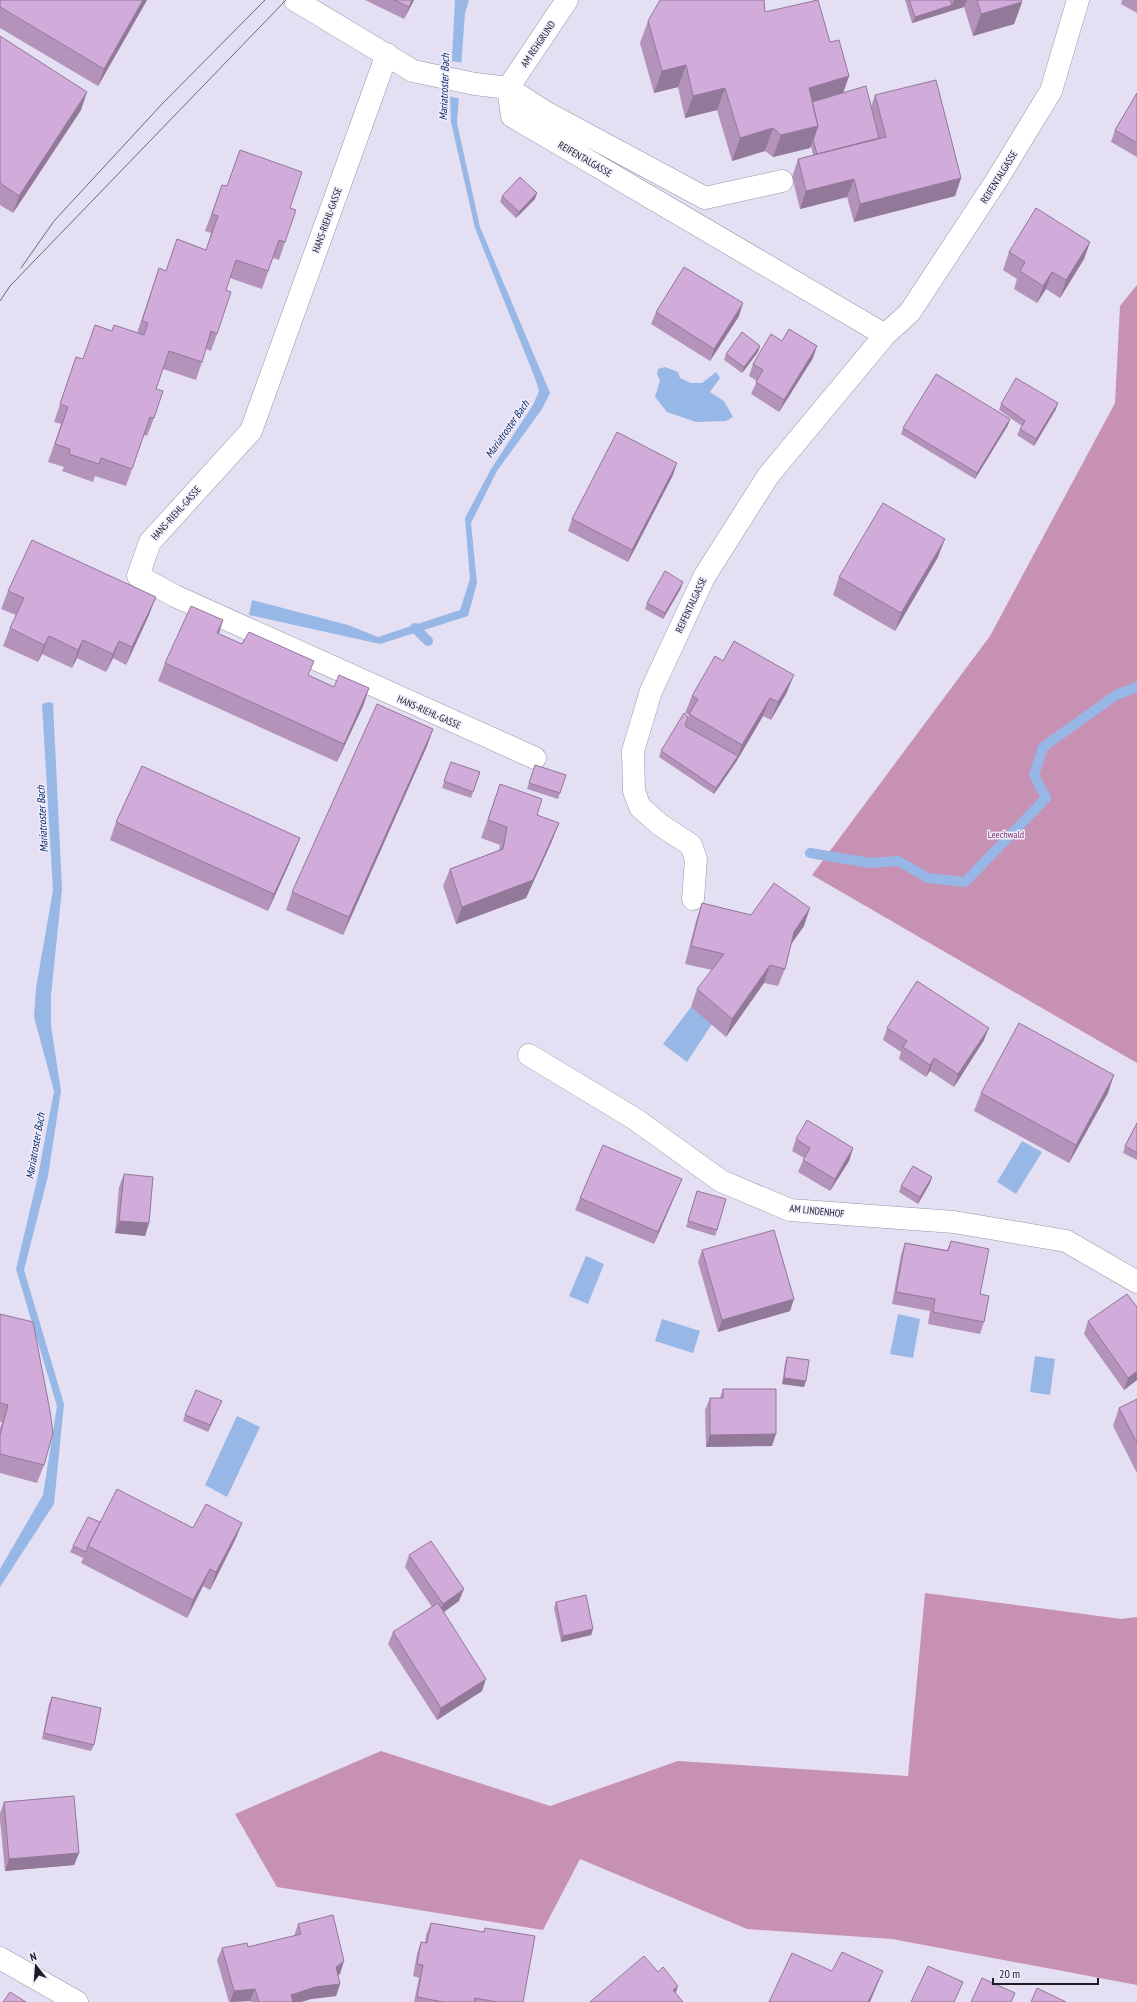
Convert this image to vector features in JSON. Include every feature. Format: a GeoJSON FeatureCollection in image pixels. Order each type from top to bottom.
{"type":"FeatureCollection","features":[{"type":"Feature","properties":{"kind":"street"},"geometry":{"type":"LineString","coordinates":[[294,0],[387,54],[413,71],[475,84],[508,88],[545,112],[705,198],[782,181]]}},
{"type":"Feature","properties":{"kind":"street","name":"AM REHGRUND"},"geometry":{"type":"LineString","coordinates":[[508,88],[567,0]]}},
{"type":"Feature","properties":{"kind":"street","name":"REIFENTALGASSE"},"geometry":{"type":"LineString","coordinates":[[693,899],[696,859],[691,844],[659,824],[640,807],[634,791],[633,750],[651,691],[704,577],[768,476],[885,335],[910,312],[998,178],[1051,91],[1078,0]]}},
{"type":"Feature","properties":{"kind":"street","name":"HANS-RIEHL-GASSE"},"geometry":{"type":"LineString","coordinates":[[387,54],[250,431],[150,542],[138,576],[175,596],[535,758]]}},
{"type":"Feature","properties":{"kind":"street","name":"REIFENTALGASSE"},"geometry":{"type":"LineString","coordinates":[[508,88],[512,116],[885,335]]}},
{"type":"Feature","properties":{"kind":"street","name":"AM LINDENHOF"},"geometry":{"type":"LineString","coordinates":[[529,1055],[635,1119],[721,1181],[790,1210],[954,1222],[1066,1242],[1137,1282]]}},
{"type":"Feature","properties":{"kind":"street"},"geometry":{"type":"LineString","coordinates":[[0,1958],[77,2002]]}},
{"type":"Feature","properties":{"kind":"green space","name":"Leechwald"},"geometry":{"type":"Polygon","coordinates":[[[1137,285],[1137,1063],[812,875],[990,636],[1115,403],[1120,306],[1137,285]]]}},
{"type":"Feature","properties":{"kind":"green space"},"geometry":{"type":"Polygon","coordinates":[[[925,1593],[1121,1619],[1137,1617],[1137,1985],[892,1939],[747,1929],[580,1859],[543,1930],[277,1887],[235,1814],[381,1751],[550,1806],[678,1761],[908,1776],[925,1593]]]}},
{"type":"Feature","properties":{"kind":"water","name":"Mariatroster Bach"},"geometry":{"type":"Polygon","coordinates":[[[455,0],[469,0],[465,13],[457,123],[480,227],[550,393],[542,409],[497,471],[471,523],[477,583],[468,616],[380,644],[249,615],[252,600],[348,625],[378,637],[460,610],[470,579],[465,518],[491,469],[533,405],[539,391],[475,228],[451,122],[450,97],[455,0]]]}},
{"type":"Feature","properties":{"kind":"water"},"geometry":{"type":"Polygon","coordinates":[[[665,367],[678,372],[680,378],[691,383],[702,383],[716,372],[720,378],[710,392],[724,401],[733,417],[726,421],[696,422],[667,412],[655,397],[660,380],[657,374],[658,369],[665,367]]]}},
{"type":"Feature","properties":{"kind":"water","name":"Mariatroster Bach"},"geometry":{"type":"Polygon","coordinates":[[[48,702],[53,703],[62,889],[51,995],[51,1026],[61,1091],[48,1176],[24,1270],[64,1404],[54,1504],[0,1587],[0,1569],[43,1495],[57,1406],[16,1269],[38,1176],[54,1091],[34,1017],[36,988],[53,890],[42,704],[48,702]]]}},
{"type":"Feature","properties":{"kind":"water"},"geometry":{"type":"Polygon","coordinates":[[[691,1007],[712,1024],[687,1062],[663,1044],[691,1007]]]}},
{"type":"Feature","properties":{"kind":"water"},"geometry":{"type":"Polygon","coordinates":[[[1022,1141],[1042,1152],[1016,1194],[997,1182],[1022,1141]]]}},
{"type":"Feature","properties":{"kind":"water"},"geometry":{"type":"Polygon","coordinates":[[[586,1256],[604,1264],[588,1304],[569,1296],[586,1256]]]}},
{"type":"Feature","properties":{"kind":"water"},"geometry":{"type":"Polygon","coordinates":[[[898,1314],[920,1319],[913,1358],[890,1354],[898,1314]]]}},
{"type":"Feature","properties":{"kind":"water"},"geometry":{"type":"Polygon","coordinates":[[[662,1319],[700,1331],[693,1353],[655,1341],[662,1319]]]}},
{"type":"Feature","properties":{"kind":"water"},"geometry":{"type":"Polygon","coordinates":[[[1035,1356],[1055,1359],[1050,1395],[1030,1392],[1035,1356]]]}},
{"type":"Feature","properties":{"kind":"water"},"geometry":{"type":"Polygon","coordinates":[[[237,1416],[260,1427],[227,1497],[205,1485],[237,1416]]]}},
{"type":"Feature","properties":{"kind":"pier"},"geometry":{"type":"Polygon","coordinates":[[[450,61],[465,63],[461,99],[448,96],[450,61]]]}},
{"type":"Feature","properties":{"kind":"building"},"geometry":{"type":"Polygon","coordinates":[[[0,0],[143,0],[104,69],[0,7],[0,0]]]}},
{"type":"Feature","properties":{"kind":"building"},"geometry":{"type":"Polygon","coordinates":[[[394,0],[412,0],[409,7],[394,0]]]}},
{"type":"Feature","properties":{"kind":"building"},"geometry":{"type":"Polygon","coordinates":[[[660,0],[764,0],[765,12],[818,0],[830,42],[839,40],[849,76],[809,88],[818,126],[781,135],[773,128],[740,138],[725,88],[693,96],[686,65],[662,71],[648,21],[660,0]]]}},
{"type":"Feature","properties":{"kind":"building"},"geometry":{"type":"Polygon","coordinates":[[[909,0],[950,0],[952,5],[915,17],[909,0]]]}},
{"type":"Feature","properties":{"kind":"building"},"geometry":{"type":"Polygon","coordinates":[[[977,0],[1021,0],[1022,2],[981,14],[977,0]]]}},
{"type":"Feature","properties":{"kind":"building"},"geometry":{"type":"Polygon","coordinates":[[[0,36],[87,92],[19,196],[0,183],[0,36]]]}},
{"type":"Feature","properties":{"kind":"building"},"geometry":{"type":"Polygon","coordinates":[[[936,80],[961,178],[860,204],[854,179],[806,191],[798,159],[886,137],[875,95],[936,80]]]}},
{"type":"Feature","properties":{"kind":"building"},"geometry":{"type":"Polygon","coordinates":[[[866,86],[879,138],[817,154],[813,140],[818,126],[812,102],[866,86]]]}},
{"type":"Feature","properties":{"kind":"building"},"geometry":{"type":"Polygon","coordinates":[[[1137,93],[1137,143],[1115,130],[1137,93]]]}},
{"type":"Feature","properties":{"kind":"building"},"geometry":{"type":"Polygon","coordinates":[[[240,150],[302,172],[290,208],[296,210],[285,242],[279,240],[268,271],[236,260],[226,290],[231,292],[217,334],[211,331],[202,362],[169,351],[156,389],[163,391],[154,418],[150,417],[132,469],[101,458],[99,464],[69,454],[70,449],[55,444],[68,407],[60,404],[76,357],[83,359],[95,325],[112,331],[114,325],[144,335],[148,323],[142,321],[159,268],[166,271],[177,239],[206,250],[218,216],[212,214],[222,185],[227,186],[240,150]]]}},
{"type":"Feature","properties":{"kind":"building"},"geometry":{"type":"Polygon","coordinates":[[[520,177],[537,193],[519,212],[502,196],[520,177]]]}},
{"type":"Feature","properties":{"kind":"building"},"geometry":{"type":"Polygon","coordinates":[[[1036,208],[1090,242],[1066,280],[1052,272],[1043,286],[1020,271],[1025,262],[1009,252],[1036,208]]]}},
{"type":"Feature","properties":{"kind":"building"},"geometry":{"type":"Polygon","coordinates":[[[684,267],[743,303],[714,349],[656,312],[684,267]]]}},
{"type":"Feature","properties":{"kind":"building"},"geometry":{"type":"Polygon","coordinates":[[[789,329],[817,346],[784,400],[756,382],[763,370],[753,364],[771,334],[782,341],[789,329]]]}},
{"type":"Feature","properties":{"kind":"building"},"geometry":{"type":"Polygon","coordinates":[[[742,332],[760,346],[744,367],[726,354],[742,332]]]}},
{"type":"Feature","properties":{"kind":"building"},"geometry":{"type":"Polygon","coordinates":[[[936,374],[1010,419],[977,473],[903,428],[936,374]]]}},
{"type":"Feature","properties":{"kind":"building"},"geometry":{"type":"Polygon","coordinates":[[[1016,378],[1058,403],[1036,439],[1020,429],[1025,421],[1001,404],[1016,378]]]}},
{"type":"Feature","properties":{"kind":"building"},"geometry":{"type":"Polygon","coordinates":[[[617,432],[677,463],[632,550],[572,519],[617,432]]]}},
{"type":"Feature","properties":{"kind":"building"},"geometry":{"type":"Polygon","coordinates":[[[883,503],[945,539],[901,613],[839,577],[883,503]]]}},
{"type":"Feature","properties":{"kind":"building"},"geometry":{"type":"Polygon","coordinates":[[[32,540],[156,597],[132,647],[119,641],[113,654],[83,640],[78,650],[49,636],[44,645],[10,628],[24,598],[8,591],[32,540]]]}},
{"type":"Feature","properties":{"kind":"building"},"geometry":{"type":"Polygon","coordinates":[[[665,571],[683,582],[665,613],[647,603],[665,571]]]}},
{"type":"Feature","properties":{"kind":"building"},"geometry":{"type":"Polygon","coordinates":[[[191,606],[223,620],[217,633],[242,644],[249,632],[314,661],[308,675],[334,687],[339,675],[369,688],[344,744],[165,663],[191,606]]]}},
{"type":"Feature","properties":{"kind":"building"},"geometry":{"type":"Polygon","coordinates":[[[734,641],[794,675],[778,702],[770,698],[742,745],[689,714],[698,699],[692,696],[715,656],[723,661],[734,641]]]}},
{"type":"Feature","properties":{"kind":"building"},"geometry":{"type":"Polygon","coordinates":[[[377,704],[433,729],[349,917],[292,892],[377,704]]]}},
{"type":"Feature","properties":{"kind":"building"},"geometry":{"type":"Polygon","coordinates":[[[684,713],[688,717],[685,726],[738,756],[716,788],[661,751],[684,713]]]}},
{"type":"Feature","properties":{"kind":"building"},"geometry":{"type":"Polygon","coordinates":[[[451,762],[480,772],[473,792],[444,781],[451,762]]]}},
{"type":"Feature","properties":{"kind":"building"},"geometry":{"type":"Polygon","coordinates":[[[535,765],[566,775],[560,793],[529,783],[535,765]]]}},
{"type":"Feature","properties":{"kind":"building"},"geometry":{"type":"Polygon","coordinates":[[[142,766],[300,838],[274,894],[116,822],[142,766]]]}},
{"type":"Feature","properties":{"kind":"building"},"geometry":{"type":"Polygon","coordinates":[[[500,784],[542,799],[537,815],[559,823],[533,880],[462,907],[450,869],[503,849],[507,827],[488,820],[500,784]]]}},
{"type":"Feature","properties":{"kind":"building"},"geometry":{"type":"Polygon","coordinates":[[[774,883],[810,908],[794,932],[785,969],[770,965],[732,1019],[697,989],[724,954],[691,946],[702,903],[751,915],[774,883]]]}},
{"type":"Feature","properties":{"kind":"building"},"geometry":{"type":"Polygon","coordinates":[[[917,981],[989,1028],[958,1074],[934,1058],[930,1065],[903,1047],[907,1041],[887,1028],[917,981]]]}},
{"type":"Feature","properties":{"kind":"building"},"geometry":{"type":"Polygon","coordinates":[[[1019,1023],[1114,1075],[1076,1145],[981,1093],[1019,1023]]]}},
{"type":"Feature","properties":{"kind":"building"},"geometry":{"type":"Polygon","coordinates":[[[807,1120],[853,1148],[835,1179],[803,1160],[810,1148],[796,1139],[807,1120]]]}},
{"type":"Feature","properties":{"kind":"building"},"geometry":{"type":"Polygon","coordinates":[[[1137,1123],[1137,1153],[1125,1146],[1137,1123]]]}},
{"type":"Feature","properties":{"kind":"building"},"geometry":{"type":"Polygon","coordinates":[[[603,1145],[682,1179],[658,1232],[580,1198],[603,1145]]]}},
{"type":"Feature","properties":{"kind":"building"},"geometry":{"type":"Polygon","coordinates":[[[913,1166],[932,1177],[920,1197],[901,1186],[913,1166]]]}},
{"type":"Feature","properties":{"kind":"building"},"geometry":{"type":"Polygon","coordinates":[[[124,1174],[153,1177],[149,1223],[119,1221],[124,1174]]]}},
{"type":"Feature","properties":{"kind":"building"},"geometry":{"type":"Polygon","coordinates":[[[697,1191],[726,1199],[717,1230],[688,1221],[697,1191]]]}},
{"type":"Feature","properties":{"kind":"building"},"geometry":{"type":"Polygon","coordinates":[[[774,1230],[794,1299],[722,1320],[702,1250],[774,1230]]]}},
{"type":"Feature","properties":{"kind":"building"},"geometry":{"type":"Polygon","coordinates":[[[951,1241],[989,1249],[980,1294],[989,1296],[984,1322],[933,1312],[935,1299],[896,1292],[905,1243],[948,1251],[951,1241]]]}},
{"type":"Feature","properties":{"kind":"building"},"geometry":{"type":"Polygon","coordinates":[[[1127,1294],[1137,1307],[1137,1371],[1128,1378],[1088,1321],[1127,1294]]]}},
{"type":"Feature","properties":{"kind":"building"},"geometry":{"type":"Polygon","coordinates":[[[0,1314],[33,1322],[53,1433],[44,1465],[0,1454],[0,1435],[8,1405],[0,1403],[0,1314]]]}},
{"type":"Feature","properties":{"kind":"building"},"geometry":{"type":"Polygon","coordinates":[[[787,1357],[809,1360],[806,1381],[784,1378],[787,1357]]]}},
{"type":"Feature","properties":{"kind":"building"},"geometry":{"type":"Polygon","coordinates":[[[723,1389],[776,1389],[776,1434],[710,1435],[710,1398],[723,1398],[723,1389]]]}},
{"type":"Feature","properties":{"kind":"building"},"geometry":{"type":"Polygon","coordinates":[[[196,1390],[222,1401],[210,1425],[185,1415],[196,1390]]]}},
{"type":"Feature","properties":{"kind":"building"},"geometry":{"type":"Polygon","coordinates":[[[1137,1399],[1137,1443],[1119,1408],[1137,1399]]]}},
{"type":"Feature","properties":{"kind":"building"},"geometry":{"type":"Polygon","coordinates":[[[117,1489],[193,1528],[206,1504],[242,1523],[216,1572],[210,1569],[193,1600],[88,1546],[117,1489]]]}},
{"type":"Feature","properties":{"kind":"building"},"geometry":{"type":"Polygon","coordinates":[[[88,1517],[100,1522],[86,1552],[73,1546],[88,1517]]]}},
{"type":"Feature","properties":{"kind":"building"},"geometry":{"type":"Polygon","coordinates":[[[431,1541],[464,1589],[443,1604],[409,1555],[431,1541]]]}},
{"type":"Feature","properties":{"kind":"building"},"geometry":{"type":"Polygon","coordinates":[[[586,1595],[593,1629],[563,1636],[556,1602],[586,1595]]]}},
{"type":"Feature","properties":{"kind":"building"},"geometry":{"type":"Polygon","coordinates":[[[438,1603],[486,1679],[441,1708],[393,1632],[438,1603]]]}},
{"type":"Feature","properties":{"kind":"building"},"geometry":{"type":"Polygon","coordinates":[[[52,1697],[101,1708],[94,1745],[44,1733],[52,1697]]]}},
{"type":"Feature","properties":{"kind":"building"},"geometry":{"type":"Polygon","coordinates":[[[74,1796],[79,1853],[9,1859],[4,1802],[74,1796]]]}},
{"type":"Feature","properties":{"kind":"building"},"geometry":{"type":"Polygon","coordinates":[[[333,1915],[344,1961],[336,1967],[340,1984],[315,1987],[291,1995],[293,2002],[259,2002],[255,1989],[234,1991],[222,1948],[247,1943],[248,1947],[301,1934],[298,1924],[333,1915]]]}},
{"type":"Feature","properties":{"kind":"building"},"geometry":{"type":"Polygon","coordinates":[[[431,1923],[484,1932],[485,1928],[535,1936],[523,2002],[497,2002],[475,1998],[474,2002],[443,2002],[417,1997],[423,1965],[417,1964],[421,1942],[427,1943],[431,1923]]]}},
{"type":"Feature","properties":{"kind":"building"},"geometry":{"type":"Polygon","coordinates":[[[842,1952],[883,1971],[868,2002],[769,2002],[792,1953],[832,1971],[842,1952]]]}},
{"type":"Feature","properties":{"kind":"building"},"geometry":{"type":"Polygon","coordinates":[[[644,1956],[658,1972],[663,1967],[678,1986],[673,1990],[683,2002],[590,2002],[644,1956]]]}},
{"type":"Feature","properties":{"kind":"building"},"geometry":{"type":"Polygon","coordinates":[[[928,1966],[963,1982],[954,2002],[911,2002],[928,1966]]]}},
{"type":"Feature","properties":{"kind":"building"},"geometry":{"type":"Polygon","coordinates":[[[982,1978],[1015,1993],[1011,2002],[971,2002],[982,1978]]]}},
{"type":"Feature","properties":{"kind":"building"},"geometry":{"type":"Polygon","coordinates":[[[1037,1988],[1066,2002],[1031,2002],[1037,1988]]]}},
{"type":"Feature","properties":{"kind":"building"},"geometry":{"type":"Polygon","coordinates":[[[10,1992],[26,2002],[3,2002],[10,1992]]]}},
{"type":"Feature","properties":{"kind":"waterway"},"geometry":{"type":"LineString","coordinates":[[415,628],[428,641]]}},
{"type":"Feature","properties":{"kind":"waterway"},"geometry":{"type":"LineString","coordinates":[[810,853],[870,863],[898,861],[928,878],[965,882],[1046,798],[1034,775],[1043,747],[1116,695],[1137,687]]}},
{"type":"Feature","properties":{"kind":"tram line"},"geometry":{"type":"LineString","coordinates":[[21,268],[54,221],[162,104],[265,0]]}},
{"type":"Feature","properties":{"kind":"tram line"},"geometry":{"type":"LineString","coordinates":[[0,301],[10,286],[286,0]]}}]}
